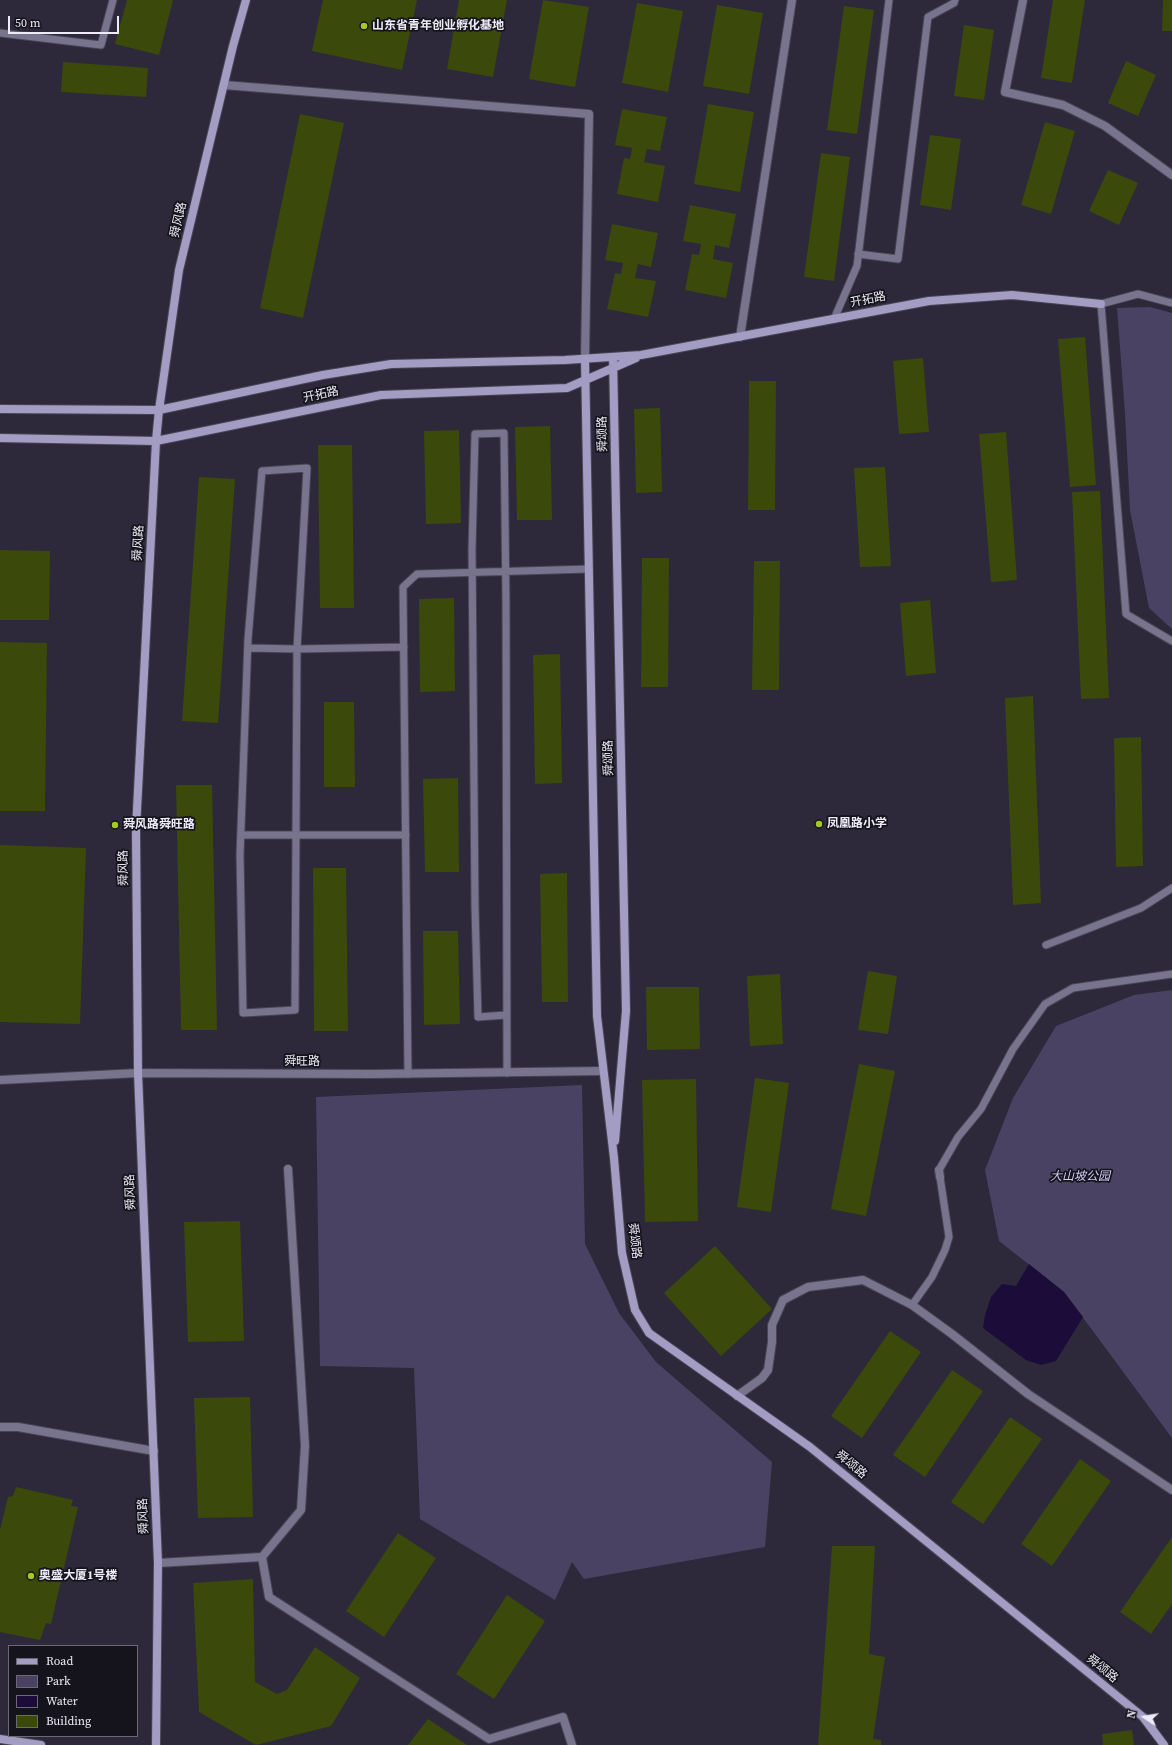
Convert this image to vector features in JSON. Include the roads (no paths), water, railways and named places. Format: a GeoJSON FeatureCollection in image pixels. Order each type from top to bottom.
{"type":"FeatureCollection","features":[{"type":"Feature","properties":{"kind":"street","name":"舜风路"},"geometry":{"type":"LineString","coordinates":[[156,1745],[158,1563],[138,1073],[136,829],[156,441],[179,270],[246,0]]}},
{"type":"Feature","properties":{"kind":"street"},"geometry":{"type":"LineString","coordinates":[[740,337],[792,0]]}},
{"type":"Feature","properties":{"kind":"street"},"geometry":{"type":"LineString","coordinates":[[1023,0],[1005,92],[1064,105],[1105,126],[1172,175]]}},
{"type":"Feature","properties":{"kind":"street"},"geometry":{"type":"LineString","coordinates":[[224,85],[589,114],[585,359]]}},
{"type":"Feature","properties":{"kind":"street","name":"开拓路"},"geometry":{"type":"LineString","coordinates":[[0,409],[160,410],[323,375],[391,364],[585,359],[641,355],[929,301],[1004,296],[1101,304]]}},
{"type":"Feature","properties":{"kind":"street","name":"开拓路"},"geometry":{"type":"LineString","coordinates":[[0,438],[156,441],[381,395],[567,388],[641,355]]}},
{"type":"Feature","properties":{"kind":"street","name":"舜颂路"},"geometry":{"type":"LineString","coordinates":[[614,357],[626,1011],[614,1158]]}},
{"type":"Feature","properties":{"kind":"street","name":"舜颂路"},"geometry":{"type":"LineString","coordinates":[[585,359],[597,1016],[614,1158],[622,1253],[635,1310],[649,1333],[810,1447],[1142,1717],[1164,1745]]}},
{"type":"Feature","properties":{"kind":"street","name":"舜旺路"},"geometry":{"type":"LineString","coordinates":[[0,1080],[138,1073],[408,1074],[603,1072]]}},
{"type":"Feature","properties":{"kind":"street"},"geometry":{"type":"LineString","coordinates":[[158,1563],[262,1557],[300,1510],[305,1446],[288,1169]]}},
{"type":"Feature","properties":{"kind":"street"},"geometry":{"type":"LineString","coordinates":[[737,1396],[762,1378],[768,1370],[772,1342],[772,1325],[783,1300],[808,1287],[863,1280],[912,1305],[952,1334],[1028,1394],[1172,1490]]}},
{"type":"Feature","properties":{"kind":"street"},"geometry":{"type":"LineString","coordinates":[[0,1427],[18,1427],[154,1450]]}},
{"type":"Feature","properties":{"kind":"street"},"geometry":{"type":"LineString","coordinates":[[262,1557],[269,1597],[489,1739],[563,1717],[572,1745]]}},
{"type":"Feature","properties":{"kind":"street"},"geometry":{"type":"LineString","coordinates":[[0,1739],[41,1745]]}},
{"type":"Feature","properties":{"kind":"lane"},"geometry":{"type":"LineString","coordinates":[[0,33],[101,45],[113,0]]}},
{"type":"Feature","properties":{"kind":"lane"},"geometry":{"type":"LineString","coordinates":[[834,319],[857,266],[890,0]]}},
{"type":"Feature","properties":{"kind":"lane"},"geometry":{"type":"LineString","coordinates":[[858,254],[898,259],[928,17],[954,3],[955,0]]}},
{"type":"Feature","properties":{"kind":"lane"},"geometry":{"type":"LineString","coordinates":[[1172,303],[1138,294],[1101,304],[1126,614],[1172,641]]}},
{"type":"Feature","properties":{"kind":"lane"},"geometry":{"type":"LineString","coordinates":[[506,1016],[478,1017],[472,572],[475,434],[504,433],[506,571],[507,1073]]}},
{"type":"Feature","properties":{"kind":"lane"},"geometry":{"type":"LineString","coordinates":[[307,468],[297,649],[295,1010],[243,1013],[241,835],[248,648],[262,471],[307,468]]}},
{"type":"Feature","properties":{"kind":"lane"},"geometry":{"type":"LineString","coordinates":[[408,1074],[403,587],[417,574],[589,569]]}},
{"type":"Feature","properties":{"kind":"lane"},"geometry":{"type":"LineString","coordinates":[[248,648],[297,649],[404,647]]}},
{"type":"Feature","properties":{"kind":"lane"},"geometry":{"type":"LineString","coordinates":[[241,835],[406,835]]}},
{"type":"Feature","properties":{"kind":"lane"},"geometry":{"type":"LineString","coordinates":[[1046,946],[1142,908],[1172,888]]}},
{"type":"Feature","properties":{"kind":"lane"},"geometry":{"type":"LineString","coordinates":[[912,1305],[932,1277],[945,1250],[949,1237],[940,1173],[958,1137],[981,1109],[1013,1049],[1045,1004],[1073,988],[1172,974]]}},
{"type":"Feature","properties":{"kind":"water"},"geometry":{"type":"Polygon","coordinates":[[[1029,1264],[1064,1292],[1083,1317],[1056,1361],[1041,1365],[1026,1360],[983,1328],[985,1315],[991,1297],[1002,1284],[1016,1286],[1029,1264]]]}},
{"type":"Feature","properties":{"kind":"place","name":"山东省青年创业孵化基地"},"geometry":{"type":"Point","coordinates":[364,26]}},
{"type":"Feature","properties":{"kind":"place","name":"凤凰路小学"},"geometry":{"type":"Point","coordinates":[819,824]}},
{"type":"Feature","properties":{"kind":"place","name":"舜风路舜旺路"},"geometry":{"type":"Point","coordinates":[115,825]}},
{"type":"Feature","properties":{"kind":"place","name":"奥盛大厦1号楼"},"geometry":{"type":"Point","coordinates":[31,1576]}},
{"type":"Feature","properties":{"kind":"park label","name":"大山坡公园"},"geometry":{"type":"Point","coordinates":[1080,1177]}}]}
